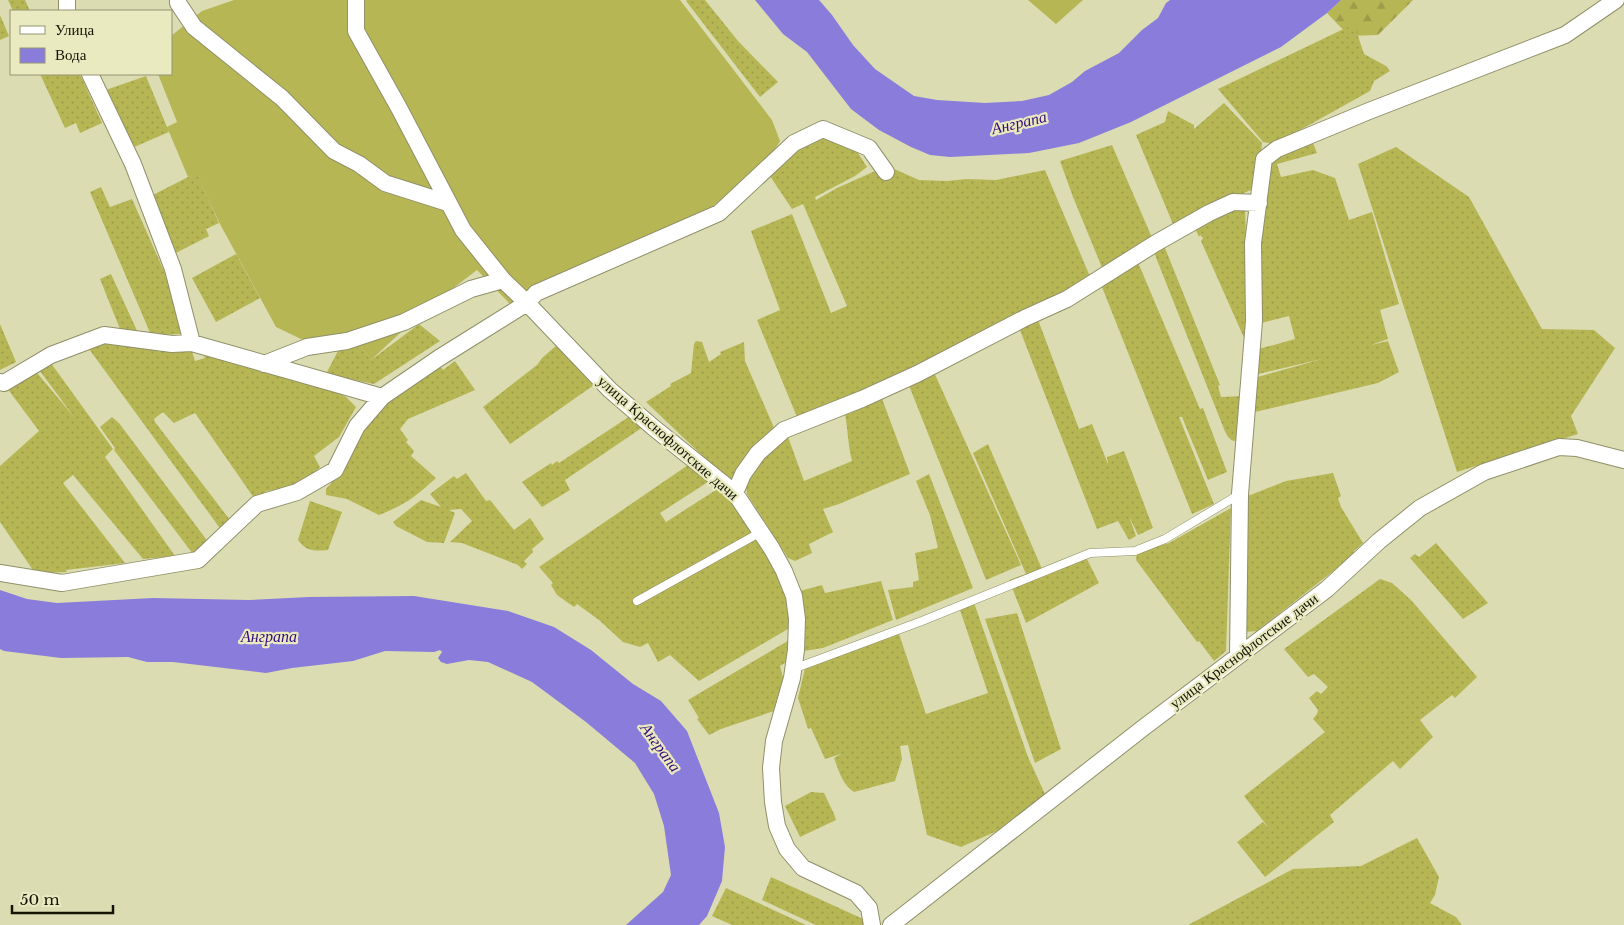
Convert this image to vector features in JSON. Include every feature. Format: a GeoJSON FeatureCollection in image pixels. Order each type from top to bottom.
{"type":"FeatureCollection","features":[{"type":"Feature","properties":{"kind":"street"},"geometry":{"type":"LineString","coordinates":[[178,0],[178,3],[194,27],[282,98],[334,150],[360,164],[385,183],[448,203]]}},
{"type":"Feature","properties":{"kind":"street","name":"улица Краснофлотские дачи"},"geometry":{"type":"LineString","coordinates":[[356,0],[356,31],[463,230],[503,280],[610,390],[735,493],[784,571],[794,596],[797,619],[793,669],[774,741],[771,768],[773,802],[777,826],[787,849],[803,868],[856,893],[869,908],[872,925]]}},
{"type":"Feature","properties":{"kind":"street"},"geometry":{"type":"LineString","coordinates":[[1238,656],[1240,494],[1254,321],[1253,243],[1264,160],[1277,149],[1565,35],[1616,0]]}},
{"type":"Feature","properties":{"kind":"street"},"geometry":{"type":"LineString","coordinates":[[90,75],[133,164],[153,216],[173,269],[192,343]]}},
{"type":"Feature","properties":{"kind":"street"},"geometry":{"type":"LineString","coordinates":[[0,573],[62,583],[198,560],[257,504],[297,492],[335,470],[357,426],[382,397],[439,358],[527,303],[536,292],[719,213],[794,143],[823,129],[869,148],[886,172]]}},
{"type":"Feature","properties":{"kind":"street"},"geometry":{"type":"LineString","coordinates":[[735,493],[743,474],[758,453],[784,430],[862,399],[917,374],[1025,318],[1067,299],[1156,243],[1209,213],[1233,202],[1259,203]]}},
{"type":"Feature","properties":{"kind":"street"},"geometry":{"type":"LineString","coordinates":[[264,364],[307,347],[347,341],[404,322],[471,289],[503,280]]}},
{"type":"Feature","properties":{"kind":"street"},"geometry":{"type":"LineString","coordinates":[[0,382],[4,383],[51,355],[104,335],[172,344],[192,343],[382,397]]}},
{"type":"Feature","properties":{"kind":"street","name":"улица Краснофлотские дачи"},"geometry":{"type":"LineString","coordinates":[[891,925],[1143,728],[1327,589],[1379,541],[1420,508],[1484,472],[1559,447],[1577,448],[1624,460]]}},
{"type":"Feature","properties":{"kind":"lane"},"geometry":{"type":"LineString","coordinates":[[793,669],[922,621],[1090,553],[1135,551],[1165,539],[1240,494]]}},
{"type":"Feature","properties":{"kind":"lane"},"geometry":{"type":"LineString","coordinates":[[637,601],[761,532]]}},
{"type":"Feature","properties":{"kind":"green space"},"geometry":{"type":"Polygon","coordinates":[[[8,0],[25,0],[30,10],[13,10],[8,0]]]}},
{"type":"Feature","properties":{"kind":"green space"},"geometry":{"type":"Polygon","coordinates":[[[234,0],[680,0],[772,120],[780,141],[775,149],[734,189],[708,210],[511,305],[477,270],[427,308],[371,360],[361,347],[324,350],[276,327],[220,224],[196,174],[188,177],[167,127],[177,122],[158,75],[172,75],[172,35],[202,11],[234,0]]]}},
{"type":"Feature","properties":{"kind":"green space"},"geometry":{"type":"Polygon","coordinates":[[[687,0],[705,0],[738,41],[778,82],[760,97],[687,0]]]}},
{"type":"Feature","properties":{"kind":"green space"},"geometry":{"type":"Polygon","coordinates":[[[1028,0],[1083,0],[1056,24],[1028,0]]]}},
{"type":"Feature","properties":{"kind":"green space"},"geometry":{"type":"Polygon","coordinates":[[[1341,0],[1413,0],[1378,35],[1349,36],[1327,13],[1341,0]]]}},
{"type":"Feature","properties":{"kind":"green space"},"geometry":{"type":"Polygon","coordinates":[[[0,15],[9,36],[0,40],[0,15]]]}},
{"type":"Feature","properties":{"kind":"green space"},"geometry":{"type":"Polygon","coordinates":[[[1354,24],[1364,54],[1386,66],[1390,71],[1374,81],[1370,91],[1275,144],[1263,142],[1218,89],[1354,24]]]}},
{"type":"Feature","properties":{"kind":"green space"},"geometry":{"type":"Polygon","coordinates":[[[40,75],[80,75],[102,123],[80,133],[76,123],[65,128],[40,75]]]}},
{"type":"Feature","properties":{"kind":"green space"},"geometry":{"type":"Polygon","coordinates":[[[146,76],[169,132],[125,151],[100,92],[146,76]]]}},
{"type":"Feature","properties":{"kind":"green space"},"geometry":{"type":"Polygon","coordinates":[[[1224,103],[1262,143],[1258,187],[1232,198],[1175,229],[1136,135],[1165,122],[1168,111],[1194,125],[1194,129],[1224,103]]]}},
{"type":"Feature","properties":{"kind":"green space"},"geometry":{"type":"Polygon","coordinates":[[[834,135],[858,153],[867,167],[855,176],[815,197],[816,200],[837,188],[882,168],[892,168],[919,180],[947,181],[967,179],[996,180],[1045,170],[1091,279],[846,399],[844,397],[797,417],[757,320],[780,310],[751,231],[792,214],[831,313],[847,306],[803,204],[792,209],[768,173],[789,143],[834,135]]]}},
{"type":"Feature","properties":{"kind":"green space"},"geometry":{"type":"Polygon","coordinates":[[[1313,143],[1317,153],[1277,164],[1281,177],[1313,170],[1335,178],[1349,220],[1372,212],[1399,304],[1380,310],[1388,339],[1371,345],[1388,341],[1399,372],[1378,383],[1251,413],[1254,378],[1322,359],[1254,375],[1255,350],[1295,339],[1289,316],[1257,324],[1258,279],[1266,168],[1276,157],[1313,143]]]}},
{"type":"Feature","properties":{"kind":"green space"},"geometry":{"type":"Polygon","coordinates":[[[1112,145],[1153,240],[1103,270],[1060,161],[1112,145]]]}},
{"type":"Feature","properties":{"kind":"green space"},"geometry":{"type":"Polygon","coordinates":[[[1396,147],[1469,197],[1542,329],[1594,330],[1615,348],[1571,416],[1578,434],[1457,472],[1358,164],[1396,147]]]}},
{"type":"Feature","properties":{"kind":"green space"},"geometry":{"type":"Polygon","coordinates":[[[196,173],[219,223],[206,229],[209,236],[170,256],[145,199],[196,173]]]}},
{"type":"Feature","properties":{"kind":"green space"},"geometry":{"type":"Polygon","coordinates":[[[101,187],[110,207],[132,199],[176,298],[186,334],[151,335],[90,192],[101,187]]]}},
{"type":"Feature","properties":{"kind":"green space"},"geometry":{"type":"Polygon","coordinates":[[[1245,205],[1248,307],[1246,310],[1248,312],[1245,340],[1201,241],[1203,238],[1200,235],[1199,237],[1194,226],[1245,205]]]}},
{"type":"Feature","properties":{"kind":"green space"},"geometry":{"type":"Polygon","coordinates":[[[1163,243],[1220,385],[1218,386],[1221,397],[1243,396],[1238,441],[1231,439],[1225,432],[1157,260],[1153,249],[1163,243]]]}},
{"type":"Feature","properties":{"kind":"green space"},"geometry":{"type":"Polygon","coordinates":[[[236,254],[260,298],[216,322],[192,278],[236,254]]]}},
{"type":"Feature","properties":{"kind":"green space"},"geometry":{"type":"Polygon","coordinates":[[[1137,260],[1200,409],[1203,408],[1227,472],[1208,480],[1182,417],[1179,417],[1214,504],[1192,514],[1100,282],[1137,260]]]}},
{"type":"Feature","properties":{"kind":"green space"},"geometry":{"type":"Polygon","coordinates":[[[111,274],[139,335],[120,329],[100,279],[111,274]]]}},
{"type":"Feature","properties":{"kind":"green space"},"geometry":{"type":"Polygon","coordinates":[[[1037,317],[1079,429],[1092,424],[1108,464],[1107,457],[1124,451],[1153,528],[1138,535],[1129,516],[1136,536],[1129,540],[1118,521],[1097,529],[1018,325],[1037,317]]]}},
{"type":"Feature","properties":{"kind":"green space"},"geometry":{"type":"Polygon","coordinates":[[[0,324],[16,362],[0,370],[0,324]]]}},
{"type":"Feature","properties":{"kind":"green space"},"geometry":{"type":"Polygon","coordinates":[[[419,324],[440,341],[374,384],[326,374],[339,349],[361,347],[371,360],[419,324]]]}},
{"type":"Feature","properties":{"kind":"green space"},"geometry":{"type":"Polygon","coordinates":[[[95,341],[154,344],[159,352],[165,348],[190,345],[195,361],[205,358],[201,348],[219,355],[223,361],[321,384],[346,397],[356,407],[339,437],[314,456],[320,467],[309,479],[282,489],[267,491],[254,498],[195,413],[174,423],[163,412],[154,419],[230,520],[222,531],[89,349],[95,341]]]}},
{"type":"Feature","properties":{"kind":"green space"},"geometry":{"type":"Polygon","coordinates":[[[696,341],[702,342],[709,362],[721,354],[720,352],[744,342],[745,361],[775,430],[729,481],[646,402],[671,386],[670,384],[691,373],[694,344],[696,341]]]}},
{"type":"Feature","properties":{"kind":"green space"},"geometry":{"type":"Polygon","coordinates":[[[557,345],[576,361],[594,385],[510,444],[483,407],[537,365],[557,345]]]}},
{"type":"Feature","properties":{"kind":"green space"},"geometry":{"type":"Polygon","coordinates":[[[48,359],[113,449],[105,457],[175,556],[143,559],[73,475],[63,483],[125,563],[66,570],[67,572],[35,573],[0,522],[0,466],[39,431],[4,384],[33,368],[74,417],[37,367],[48,359]]]}},
{"type":"Feature","properties":{"kind":"green space"},"geometry":{"type":"Polygon","coordinates":[[[455,361],[475,390],[408,419],[400,429],[408,440],[406,442],[414,451],[411,456],[436,478],[409,500],[379,515],[347,499],[326,495],[326,489],[341,472],[372,408],[437,362],[443,370],[455,361]]]}},
{"type":"Feature","properties":{"kind":"green space"},"geometry":{"type":"Polygon","coordinates":[[[933,370],[1021,565],[986,580],[908,383],[933,370]]]}},
{"type":"Feature","properties":{"kind":"green space"},"geometry":{"type":"Polygon","coordinates":[[[881,396],[910,474],[823,509],[833,532],[809,544],[812,553],[795,561],[788,558],[747,494],[748,478],[760,459],[787,434],[804,481],[852,461],[845,414],[852,413],[855,407],[881,396]]]}},
{"type":"Feature","properties":{"kind":"green space"},"geometry":{"type":"Polygon","coordinates":[[[630,416],[643,427],[565,480],[570,490],[542,507],[522,482],[551,463],[552,465],[557,461],[559,463],[630,416]]]}},
{"type":"Feature","properties":{"kind":"green space"},"geometry":{"type":"Polygon","coordinates":[[[112,417],[119,423],[209,543],[193,554],[114,450],[115,448],[100,427],[112,417]]]}},
{"type":"Feature","properties":{"kind":"green space"},"geometry":{"type":"Polygon","coordinates":[[[988,444],[1042,569],[1084,553],[1099,583],[1026,623],[1009,580],[1026,574],[973,453],[988,444]]]}},
{"type":"Feature","properties":{"kind":"green space"},"geometry":{"type":"Polygon","coordinates":[[[691,463],[711,480],[660,513],[666,522],[719,488],[732,500],[785,577],[793,626],[699,681],[670,655],[658,662],[648,643],[640,647],[623,642],[599,620],[577,604],[574,607],[557,595],[551,585],[553,583],[539,567],[691,463]]]}},
{"type":"Feature","properties":{"kind":"green space"},"geometry":{"type":"Polygon","coordinates":[[[466,473],[486,501],[490,500],[514,530],[530,518],[544,539],[532,549],[533,552],[524,561],[527,564],[522,569],[518,565],[462,543],[450,542],[472,521],[461,509],[449,510],[455,513],[444,543],[427,542],[396,526],[393,522],[421,500],[441,507],[430,494],[454,476],[457,479],[466,473]]]}},
{"type":"Feature","properties":{"kind":"green space"},"geometry":{"type":"Polygon","coordinates":[[[1333,473],[1341,496],[1338,498],[1341,507],[1363,543],[1353,552],[1355,554],[1257,631],[1245,632],[1245,497],[1286,481],[1333,473]]]}},
{"type":"Feature","properties":{"kind":"green space"},"geometry":{"type":"Polygon","coordinates":[[[929,474],[973,588],[896,620],[888,590],[913,587],[913,582],[919,580],[915,553],[938,548],[930,515],[916,481],[929,474]]]}},
{"type":"Feature","properties":{"kind":"green space"},"geometry":{"type":"Polygon","coordinates":[[[310,501],[342,512],[328,550],[311,550],[298,540],[310,501]]]}},
{"type":"Feature","properties":{"kind":"green space"},"geometry":{"type":"Polygon","coordinates":[[[1231,508],[1226,651],[1214,661],[1199,641],[1197,642],[1136,560],[1137,552],[1169,543],[1231,508]]]}},
{"type":"Feature","properties":{"kind":"green space"},"geometry":{"type":"Polygon","coordinates":[[[1436,543],[1488,603],[1463,619],[1410,558],[1415,554],[1419,557],[1436,543]]]}},
{"type":"Feature","properties":{"kind":"green space"},"geometry":{"type":"Polygon","coordinates":[[[1380,579],[1392,583],[1411,600],[1477,677],[1455,698],[1452,695],[1420,720],[1433,737],[1400,769],[1393,761],[1330,815],[1334,822],[1265,877],[1237,842],[1263,822],[1271,831],[1244,796],[1325,732],[1313,719],[1318,710],[1309,698],[1317,691],[1321,694],[1328,687],[1314,674],[1308,677],[1284,649],[1380,579]]]}},
{"type":"Feature","properties":{"kind":"green space"},"geometry":{"type":"Polygon","coordinates":[[[881,581],[893,620],[823,648],[804,651],[805,620],[800,591],[822,585],[825,593],[881,581]]]}},
{"type":"Feature","properties":{"kind":"green space"},"geometry":{"type":"Polygon","coordinates":[[[972,597],[1028,757],[1045,794],[1017,822],[961,847],[927,835],[908,745],[900,746],[902,759],[895,781],[854,792],[844,781],[834,758],[841,754],[825,759],[811,728],[808,729],[798,698],[806,664],[898,631],[926,714],[988,693],[958,604],[972,597]]]}},
{"type":"Feature","properties":{"kind":"green space"},"geometry":{"type":"Polygon","coordinates":[[[1017,613],[1061,749],[1035,763],[985,619],[1017,613]]]}},
{"type":"Feature","properties":{"kind":"green space"},"geometry":{"type":"Polygon","coordinates":[[[796,636],[793,658],[780,666],[784,681],[777,710],[709,735],[697,719],[699,718],[688,700],[796,636]]]}},
{"type":"Feature","properties":{"kind":"green space"},"geometry":{"type":"Polygon","coordinates":[[[811,792],[824,793],[836,820],[800,837],[785,806],[811,792]]]}},
{"type":"Feature","properties":{"kind":"green space"},"geometry":{"type":"Polygon","coordinates":[[[1417,838],[1439,877],[1435,895],[1430,903],[1456,917],[1462,925],[1188,925],[1293,869],[1361,866],[1417,838]]]}},
{"type":"Feature","properties":{"kind":"green space"},"geometry":{"type":"Polygon","coordinates":[[[771,877],[872,923],[871,925],[816,925],[762,900],[771,877]]]}},
{"type":"Feature","properties":{"kind":"green space"},"geometry":{"type":"Polygon","coordinates":[[[726,888],[806,925],[732,925],[712,916],[726,888]]]}},
{"type":"Feature","properties":{"kind":"water","name":"Анграпа"},"geometry":{"type":"Polygon","coordinates":[[[755,0],[819,0],[853,45],[875,69],[914,96],[937,100],[985,103],[1022,101],[1049,95],[1072,82],[1085,71],[1119,53],[1142,30],[1158,18],[1166,3],[1170,0],[1341,0],[1327,13],[1281,47],[1131,122],[1079,143],[1029,153],[950,157],[930,155],[911,147],[879,130],[851,109],[807,52],[783,34],[755,0]]]}},
{"type":"Feature","properties":{"kind":"water","name":"Анграпа"},"geometry":{"type":"Polygon","coordinates":[[[0,590],[27,599],[57,603],[153,598],[249,600],[309,597],[414,596],[508,611],[554,627],[591,650],[633,684],[661,701],[687,731],[719,813],[725,847],[722,881],[707,916],[699,925],[626,925],[663,892],[671,875],[664,826],[654,794],[635,763],[586,722],[532,682],[488,662],[469,660],[447,664],[441,662],[438,658],[442,652],[440,650],[434,652],[385,651],[353,661],[266,673],[173,662],[147,662],[128,657],[61,658],[4,651],[0,649],[0,590]]]}}]}
